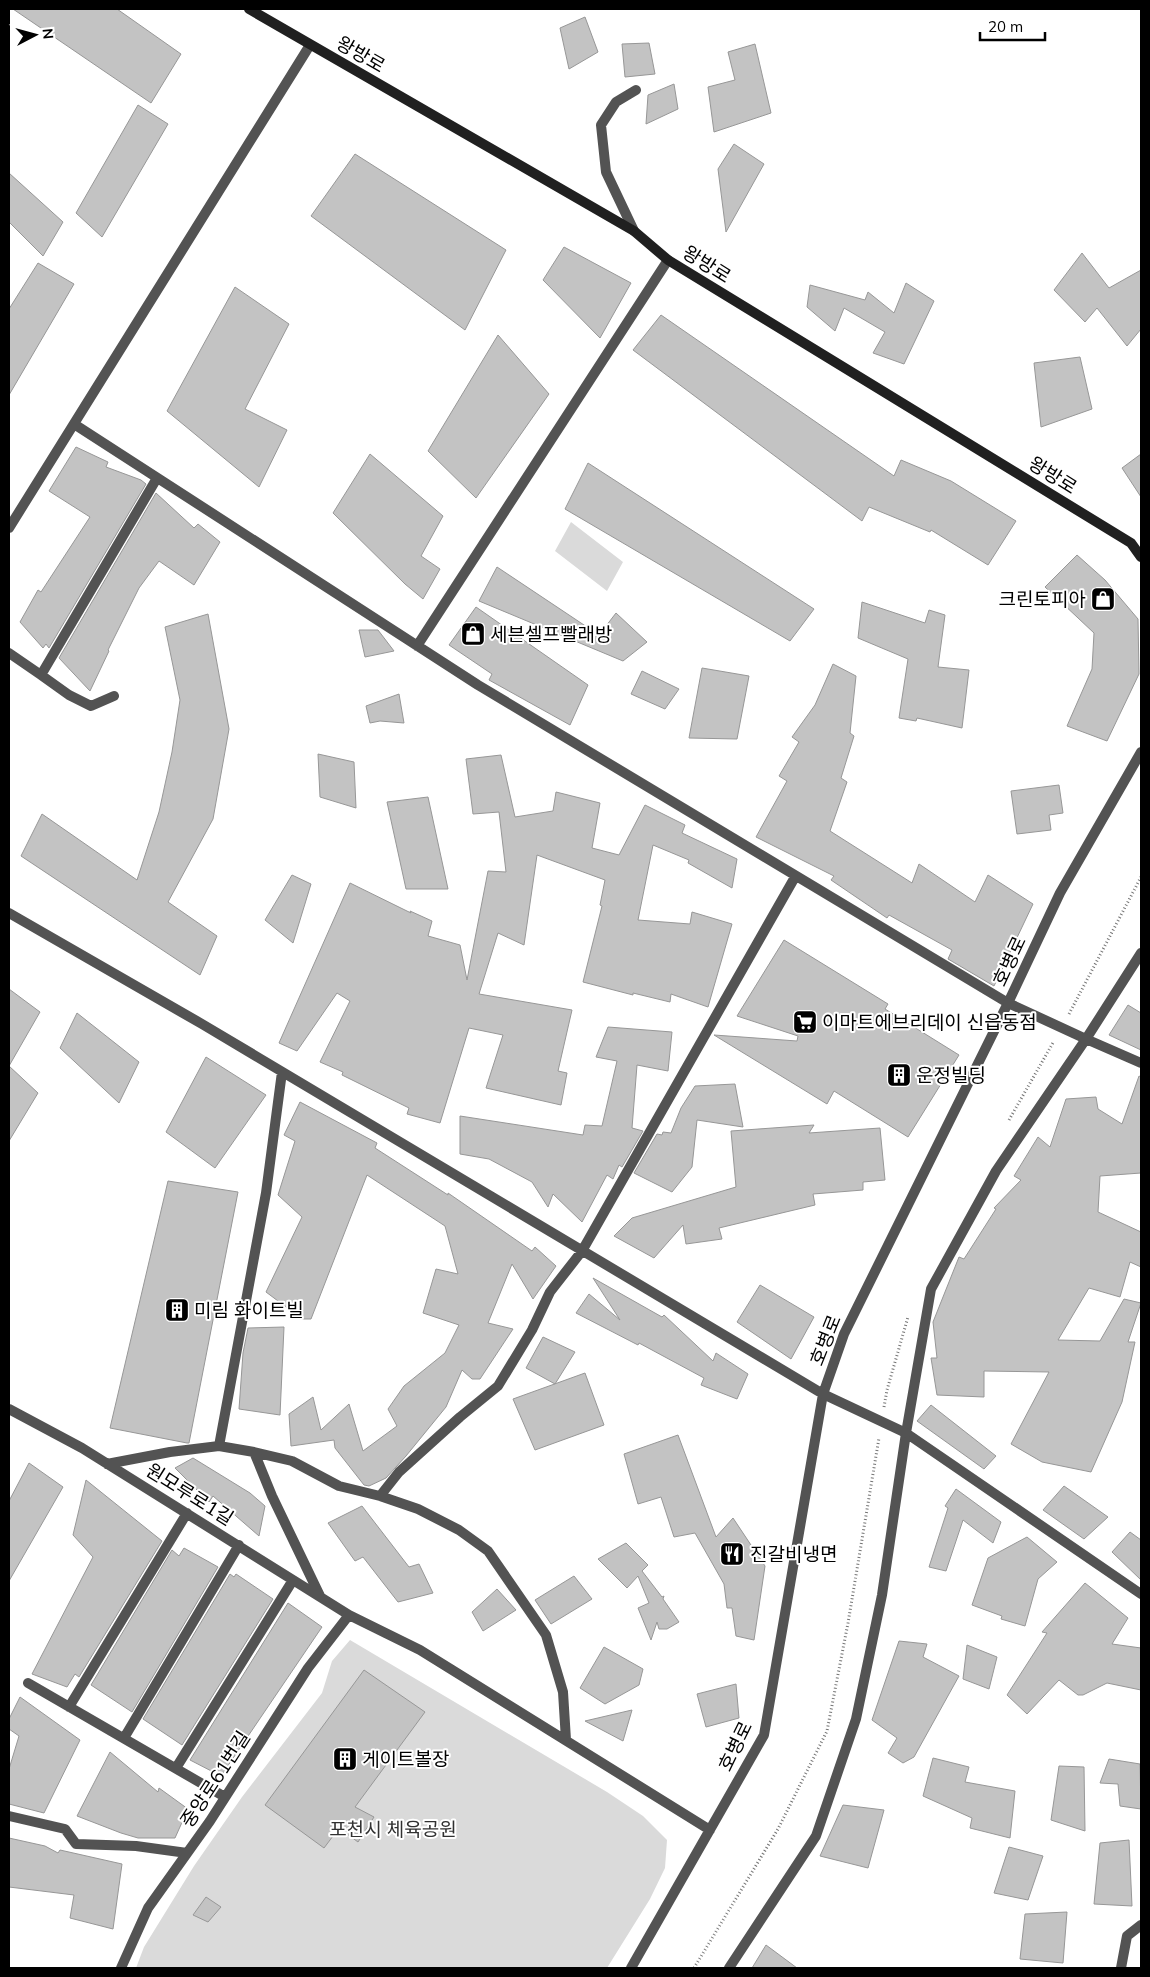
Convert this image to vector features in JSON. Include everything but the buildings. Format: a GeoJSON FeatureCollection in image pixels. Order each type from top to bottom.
{"type":"FeatureCollection","features":[{"type":"Feature","properties":{"kind":"main road","name":"왕방로"},"geometry":{"type":"LineString","coordinates":[[249,9],[634,231],[668,260],[1136,542],[1141,557]]}},
{"type":"Feature","properties":{"kind":"street"},"geometry":{"type":"LineString","coordinates":[[9,528],[310,45]]}},
{"type":"Feature","properties":{"kind":"street"},"geometry":{"type":"LineString","coordinates":[[634,231],[606,172],[601,125],[616,102],[636,90]]}},
{"type":"Feature","properties":{"kind":"street"},"geometry":{"type":"LineString","coordinates":[[417,646],[668,260]]}},
{"type":"Feature","properties":{"kind":"street"},"geometry":{"type":"LineString","coordinates":[[74,424],[478,685],[1008,1004],[1141,1063]]}},
{"type":"Feature","properties":{"kind":"street"},"geometry":{"type":"LineString","coordinates":[[41,675],[157,478]]}},
{"type":"Feature","properties":{"kind":"street"},"geometry":{"type":"LineString","coordinates":[[9,653],[69,695],[91,706],[114,696]]}},
{"type":"Feature","properties":{"kind":"street","name":"호병로"},"geometry":{"type":"LineString","coordinates":[[631,1968],[764,1735],[823,1394],[844,1334],[1008,1004],[1060,894],[1141,752]]}},
{"type":"Feature","properties":{"kind":"street"},"geometry":{"type":"LineString","coordinates":[[380,1496],[399,1472],[460,1417],[498,1386],[532,1330],[550,1292],[582,1251],[795,876]]}},
{"type":"Feature","properties":{"kind":"street"},"geometry":{"type":"LineString","coordinates":[[9,913],[282,1072],[823,1394],[906,1433],[1141,1594]]}},
{"type":"Feature","properties":{"kind":"street"},"geometry":{"type":"LineString","coordinates":[[729,1968],[816,1836],[853,1728],[882,1596],[906,1433],[932,1290],[996,1171],[1086,1039],[1141,953]]}},
{"type":"Feature","properties":{"kind":"street"},"geometry":{"type":"LineString","coordinates":[[219,1446],[266,1193],[282,1072]]}},
{"type":"Feature","properties":{"kind":"street","name":"원모루로1길"},"geometry":{"type":"LineString","coordinates":[[9,1409],[107,1464],[349,1615],[420,1650],[710,1830]]}},
{"type":"Feature","properties":{"kind":"street"},"geometry":{"type":"LineString","coordinates":[[107,1464],[170,1452],[219,1446],[254,1452],[292,1461],[339,1486],[380,1496],[418,1509],[460,1530],[488,1551],[546,1635],[563,1692],[566,1740]]}},
{"type":"Feature","properties":{"kind":"street"},"geometry":{"type":"LineString","coordinates":[[254,1452],[272,1496],[320,1597]]}},
{"type":"Feature","properties":{"kind":"street"},"geometry":{"type":"LineString","coordinates":[[69,1707],[187,1513]]}},
{"type":"Feature","properties":{"kind":"street"},"geometry":{"type":"LineString","coordinates":[[124,1738],[239,1545]]}},
{"type":"Feature","properties":{"kind":"street"},"geometry":{"type":"LineString","coordinates":[[176,1768],[293,1580]]}},
{"type":"Feature","properties":{"kind":"street","name":"중앙로61번길"},"geometry":{"type":"LineString","coordinates":[[121,1968],[148,1908],[225,1797],[308,1668],[349,1615]]}},
{"type":"Feature","properties":{"kind":"street"},"geometry":{"type":"LineString","coordinates":[[28,1683],[225,1797]]}},
{"type":"Feature","properties":{"kind":"street"},"geometry":{"type":"LineString","coordinates":[[9,1816],[65,1829],[76,1844],[136,1846],[187,1853]]}},
{"type":"Feature","properties":{"kind":"street"},"geometry":{"type":"LineString","coordinates":[[1120,1968],[1127,1936],[1141,1926]]}},
{"type":"Feature","properties":{"kind":"path"},"geometry":{"type":"LineString","coordinates":[[694,1968],[778,1830]]}},
{"type":"Feature","properties":{"kind":"green space"},"geometry":{"type":"Polygon","coordinates":[[[571,522],[623,562],[607,591],[555,551],[571,522]]]}},
{"type":"Feature","properties":{"kind":"green space","name":"포천시 체육공원"},"geometry":{"type":"Polygon","coordinates":[[[350,1640],[607,1792],[643,1816],[667,1840],[665,1868],[650,1899],[607,1968],[136,1968],[144,1947],[194,1866],[242,1797],[322,1693],[332,1661],[350,1640]]]}},
{"type":"Feature","properties":{"kind":"place","name":"크린토피아"},"geometry":{"type":"Point","coordinates":[1103,599]}},
{"type":"Feature","properties":{"kind":"place","name":"세븐셀프빨래방"},"geometry":{"type":"Point","coordinates":[473,634]}},
{"type":"Feature","properties":{"kind":"place","name":"이마트에브리데이 신읍동점"},"geometry":{"type":"Point","coordinates":[805,1022]}},
{"type":"Feature","properties":{"kind":"place","name":"운정빌딩"},"geometry":{"type":"Point","coordinates":[899,1075]}},
{"type":"Feature","properties":{"kind":"place","name":"미림 화이트빌"},"geometry":{"type":"Point","coordinates":[177,1310]}},
{"type":"Feature","properties":{"kind":"place","name":"진갈비냉면"},"geometry":{"type":"Point","coordinates":[732,1554]}},
{"type":"Feature","properties":{"kind":"place","name":"게이트볼장"},"geometry":{"type":"Point","coordinates":[345,1759]}}]}
